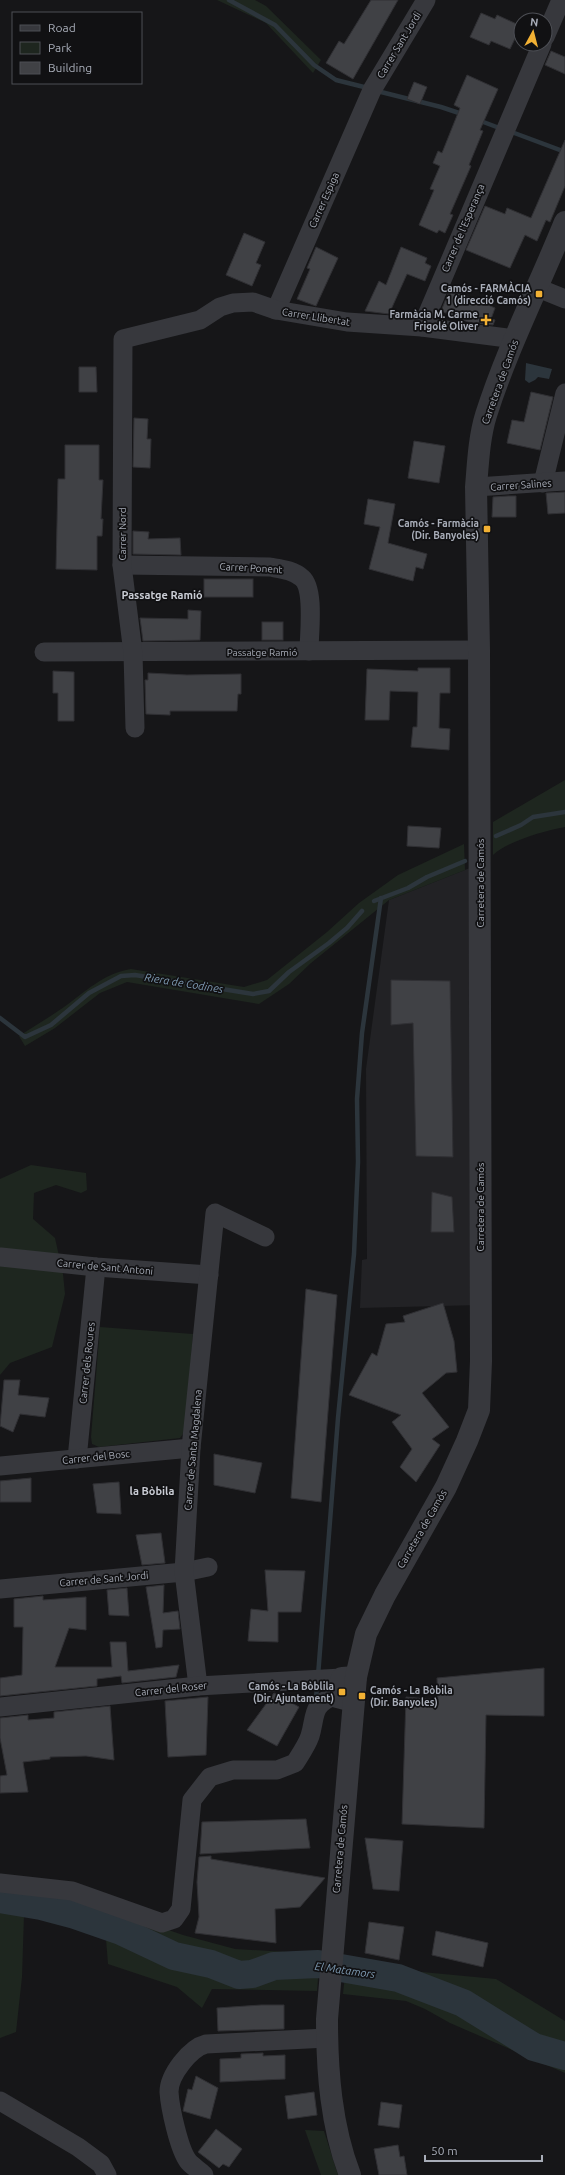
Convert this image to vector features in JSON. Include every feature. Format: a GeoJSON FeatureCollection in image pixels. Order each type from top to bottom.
{"type":"FeatureCollection","features":[{"type":"Feature","properties":{"kind":"street","name":"Carrer Sant Jordi"},"geometry":{"type":"LineString","coordinates":[[372,90],[426,0]]}},
{"type":"Feature","properties":{"kind":"street"},"geometry":{"type":"LineString","coordinates":[[553,18],[561,0]]}},
{"type":"Feature","properties":{"kind":"street","name":"Carrer de l'Esperança"},"geometry":{"type":"LineString","coordinates":[[422,327],[539,52]]}},
{"type":"Feature","properties":{"kind":"street","name":"Carrer Espiga"},"geometry":{"type":"LineString","coordinates":[[276,310],[372,90]]}},
{"type":"Feature","properties":{"kind":"street","name":"Carretera de Camós"},"geometry":{"type":"LineString","coordinates":[[350,2175],[339,2139],[328,2073],[326,2038],[344,1686],[366,1634],[385,1595],[446,1487],[479,1410],[481,1361],[479,650],[476,487],[479,447],[486,415],[515,339],[565,222]]}},
{"type":"Feature","properties":{"kind":"street"},"geometry":{"type":"LineString","coordinates":[[538,288],[565,298]]}},
{"type":"Feature","properties":{"kind":"street","name":"Carrer Llibertat"},"geometry":{"type":"LineString","coordinates":[[123,339],[200,320],[220,307],[234,303],[253,302],[276,310],[347,322],[422,327],[515,339]]}},
{"type":"Feature","properties":{"kind":"street","name":"Carrer Nord"},"geometry":{"type":"LineString","coordinates":[[123,339],[122,565],[133,653],[135,728]]}},
{"type":"Feature","properties":{"kind":"street"},"geometry":{"type":"LineString","coordinates":[[543,483],[565,393]]}},
{"type":"Feature","properties":{"kind":"street","name":"Carrer Salines"},"geometry":{"type":"LineString","coordinates":[[476,487],[565,481]]}},
{"type":"Feature","properties":{"kind":"street","name":"Carrer Ponent"},"geometry":{"type":"LineString","coordinates":[[122,565],[262,567],[290,570],[303,578],[308,589],[310,606],[308,651]]}},
{"type":"Feature","properties":{"kind":"street","name":"Passatge Ramió"},"geometry":{"type":"LineString","coordinates":[[44,652],[133,653],[479,650]]}},
{"type":"Feature","properties":{"kind":"street","name":"Carrer de Santa Magdalena"},"geometry":{"type":"LineString","coordinates":[[198,1686],[184,1572],[192,1448],[216,1213],[265,1236]]}},
{"type":"Feature","properties":{"kind":"street","name":"Carrer de Sant Antoni"},"geometry":{"type":"LineString","coordinates":[[1,1257],[96,1267],[209,1275]]}},
{"type":"Feature","properties":{"kind":"street","name":"Carrer dels Roures"},"geometry":{"type":"LineString","coordinates":[[77,1459],[96,1267]]}},
{"type":"Feature","properties":{"kind":"street","name":"Carrer del Bosc"},"geometry":{"type":"LineString","coordinates":[[0,1466],[192,1448]]}},
{"type":"Feature","properties":{"kind":"street","name":"Carrer de Sant Jordi"},"geometry":{"type":"LineString","coordinates":[[0,1589],[184,1572],[208,1567]]}},
{"type":"Feature","properties":{"kind":"street","name":"Carrer del Roser"},"geometry":{"type":"LineString","coordinates":[[0,1707],[198,1686],[312,1680],[344,1686]]}},
{"type":"Feature","properties":{"kind":"street"},"geometry":{"type":"LineString","coordinates":[[0,1883],[72,1891],[162,1923],[174,1919],[181,1909],[192,1800],[210,1777],[233,1770],[277,1770],[295,1763],[310,1737],[316,1709],[324,1700],[344,1686]]}},
{"type":"Feature","properties":{"kind":"street"},"geometry":{"type":"LineString","coordinates":[[204,2175],[188,2160],[182,2149],[169,2091],[174,2077],[192,2050],[206,2044],[326,2038]]}},
{"type":"Feature","properties":{"kind":"street"},"geometry":{"type":"LineString","coordinates":[[4,2109],[78,2147],[101,2164],[108,2175]]}},
{"type":"Feature","properties":{"kind":"shaded area"},"geometry":{"type":"Polygon","coordinates":[[[526,363],[552,369],[549,379],[538,377],[529,383],[525,380],[526,363]]]}},
{"type":"Feature","properties":{"kind":"shaded area"},"geometry":{"type":"Polygon","coordinates":[[[480,864],[480,1305],[360,1308],[362,1260],[367,1259],[366,1069],[389,900],[480,864]]]}},
{"type":"Feature","properties":{"kind":"green space"},"geometry":{"type":"Polygon","coordinates":[[[217,0],[255,0],[266,6],[321,60],[313,73],[266,23],[217,0]]]}},
{"type":"Feature","properties":{"kind":"green space"},"geometry":{"type":"Polygon","coordinates":[[[565,780],[565,827],[517,841],[493,855],[493,822],[565,780]]]}},
{"type":"Feature","properties":{"kind":"green space"},"geometry":{"type":"Polygon","coordinates":[[[464,844],[465,870],[389,900],[311,963],[289,984],[259,1004],[127,982],[100,993],[55,1028],[25,1046],[19,1036],[59,1011],[95,984],[121,971],[131,969],[244,987],[267,980],[327,932],[359,903],[398,875],[464,844]]]}},
{"type":"Feature","properties":{"kind":"green space"},"geometry":{"type":"Polygon","coordinates":[[[31,1165],[86,1173],[87,1190],[81,1193],[56,1185],[34,1193],[33,1219],[55,1238],[63,1274],[65,1294],[52,1347],[10,1363],[0,1375],[0,1179],[31,1165]]]}},
{"type":"Feature","properties":{"kind":"green space"},"geometry":{"type":"Polygon","coordinates":[[[100,1327],[193,1334],[185,1431],[180,1438],[99,1447],[92,1444],[91,1437],[100,1327]]]}},
{"type":"Feature","properties":{"kind":"green space"},"geometry":{"type":"Polygon","coordinates":[[[0,1885],[67,1895],[183,1935],[235,1949],[320,1954],[317,1991],[212,1989],[202,2008],[177,1987],[108,1964],[106,1939],[52,1918],[24,1915],[22,1977],[16,2032],[0,2038],[0,1885]]]}},
{"type":"Feature","properties":{"kind":"green space"},"geometry":{"type":"Polygon","coordinates":[[[347,1956],[357,1957],[401,1970],[496,1979],[565,2021],[565,2073],[450,2023],[425,2009],[406,2001],[343,1994],[347,1956]]]}},
{"type":"Feature","properties":{"kind":"green space"},"geometry":{"type":"Polygon","coordinates":[[[305,2130],[324,2131],[338,2175],[321,2175],[305,2130]]]}},
{"type":"Feature","properties":{"kind":"building"},"geometry":{"type":"Polygon","coordinates":[[[371,0],[398,0],[353,79],[326,63],[339,41],[344,44],[371,0]]]}},
{"type":"Feature","properties":{"kind":"building"},"geometry":{"type":"Polygon","coordinates":[[[481,13],[495,19],[497,15],[513,22],[513,43],[510,49],[491,41],[489,45],[470,37],[481,13]]]}},
{"type":"Feature","properties":{"kind":"building"},"geometry":{"type":"Polygon","coordinates":[[[551,52],[565,57],[565,74],[545,65],[551,52]]]}},
{"type":"Feature","properties":{"kind":"building"},"geometry":{"type":"Polygon","coordinates":[[[467,75],[498,89],[480,130],[483,131],[469,165],[471,166],[450,214],[453,215],[445,233],[439,230],[437,233],[419,225],[434,190],[430,189],[440,166],[433,163],[438,151],[442,153],[460,108],[454,105],[467,75]]]}},
{"type":"Feature","properties":{"kind":"building"},"geometry":{"type":"Polygon","coordinates":[[[414,82],[427,87],[420,104],[407,99],[414,82]]]}},
{"type":"Feature","properties":{"kind":"building"},"geometry":{"type":"Polygon","coordinates":[[[565,140],[565,186],[550,222],[546,220],[537,241],[525,235],[510,268],[466,250],[485,206],[505,214],[507,208],[531,218],[565,140]]]}},
{"type":"Feature","properties":{"kind":"building"},"geometry":{"type":"Polygon","coordinates":[[[244,233],[265,242],[256,263],[261,265],[252,286],[226,275],[244,233]]]}},
{"type":"Feature","properties":{"kind":"building"},"geometry":{"type":"Polygon","coordinates":[[[316,247],[338,258],[316,306],[297,299],[310,269],[307,268],[316,247]]]}},
{"type":"Feature","properties":{"kind":"building"},"geometry":{"type":"Polygon","coordinates":[[[401,247],[427,258],[425,263],[431,266],[425,281],[407,274],[389,314],[365,311],[379,281],[386,285],[401,247]]]}},
{"type":"Feature","properties":{"kind":"building"},"geometry":{"type":"Polygon","coordinates":[[[450,289],[495,308],[491,319],[495,320],[493,325],[468,322],[441,311],[450,289]]]}},
{"type":"Feature","properties":{"kind":"building"},"geometry":{"type":"Polygon","coordinates":[[[79,367],[96,367],[97,392],[79,392],[79,367]]]}},
{"type":"Feature","properties":{"kind":"building"},"geometry":{"type":"Polygon","coordinates":[[[531,392],[553,397],[540,450],[507,443],[512,420],[524,422],[531,392]]]}},
{"type":"Feature","properties":{"kind":"building"},"geometry":{"type":"Polygon","coordinates":[[[134,418],[148,419],[147,439],[151,439],[150,468],[133,467],[134,418]]]}},
{"type":"Feature","properties":{"kind":"building"},"geometry":{"type":"Polygon","coordinates":[[[414,441],[445,446],[439,483],[408,478],[414,441]]]}},
{"type":"Feature","properties":{"kind":"building"},"geometry":{"type":"Polygon","coordinates":[[[65,445],[99,445],[99,480],[103,480],[101,519],[103,519],[102,536],[97,536],[97,570],[56,569],[58,479],[65,479],[65,445]]]}},
{"type":"Feature","properties":{"kind":"building"},"geometry":{"type":"Polygon","coordinates":[[[565,492],[565,513],[548,514],[546,493],[565,492]]]}},
{"type":"Feature","properties":{"kind":"building"},"geometry":{"type":"Polygon","coordinates":[[[516,496],[516,517],[492,517],[493,497],[516,496]]]}},
{"type":"Feature","properties":{"kind":"building"},"geometry":{"type":"Polygon","coordinates":[[[368,499],[395,504],[388,543],[427,554],[423,569],[416,567],[413,581],[369,569],[380,527],[364,524],[368,499]]]}},
{"type":"Feature","properties":{"kind":"building"},"geometry":{"type":"Polygon","coordinates":[[[133,531],[149,532],[148,539],[180,538],[181,555],[133,554],[133,531]]]}},
{"type":"Feature","properties":{"kind":"building"},"geometry":{"type":"Polygon","coordinates":[[[204,579],[253,579],[253,597],[204,597],[204,579]]]}},
{"type":"Feature","properties":{"kind":"building"},"geometry":{"type":"Polygon","coordinates":[[[188,610],[201,611],[200,640],[143,641],[140,618],[188,619],[188,610]]]}},
{"type":"Feature","properties":{"kind":"building"},"geometry":{"type":"Polygon","coordinates":[[[262,622],[283,622],[283,640],[262,640],[262,622]]]}},
{"type":"Feature","properties":{"kind":"building"},"geometry":{"type":"Polygon","coordinates":[[[418,668],[450,668],[450,693],[440,693],[439,728],[450,729],[449,750],[411,747],[413,727],[417,727],[418,692],[390,691],[389,720],[365,720],[367,669],[418,671],[418,668]]]}},
{"type":"Feature","properties":{"kind":"building"},"geometry":{"type":"Polygon","coordinates":[[[53,671],[74,672],[74,721],[58,721],[58,693],[53,693],[53,671]]]}},
{"type":"Feature","properties":{"kind":"building"},"geometry":{"type":"Polygon","coordinates":[[[148,673],[187,675],[241,674],[241,694],[238,694],[237,711],[170,711],[170,715],[146,714],[145,680],[148,680],[148,673]]]}},
{"type":"Feature","properties":{"kind":"building"},"geometry":{"type":"Polygon","coordinates":[[[408,826],[441,828],[439,848],[407,846],[408,826]]]}},
{"type":"Feature","properties":{"kind":"building"},"geometry":{"type":"Polygon","coordinates":[[[391,980],[450,981],[453,1157],[416,1156],[413,1023],[391,1025],[391,980]]]}},
{"type":"Feature","properties":{"kind":"building"},"geometry":{"type":"Polygon","coordinates":[[[432,1192],[452,1197],[454,1232],[431,1232],[432,1192]]]}},
{"type":"Feature","properties":{"kind":"building"},"geometry":{"type":"Polygon","coordinates":[[[306,1289],[337,1295],[321,1502],[291,1498],[306,1289]]]}},
{"type":"Feature","properties":{"kind":"building"},"geometry":{"type":"Polygon","coordinates":[[[443,1303],[454,1341],[457,1372],[446,1373],[422,1393],[449,1427],[432,1439],[440,1445],[416,1482],[400,1467],[412,1449],[392,1422],[401,1415],[349,1395],[372,1353],[377,1356],[386,1324],[405,1322],[403,1316],[443,1303]]]}},
{"type":"Feature","properties":{"kind":"building"},"geometry":{"type":"Polygon","coordinates":[[[4,1380],[20,1380],[18,1395],[49,1398],[45,1417],[20,1414],[13,1432],[0,1426],[4,1380]]]}},
{"type":"Feature","properties":{"kind":"building"},"geometry":{"type":"Polygon","coordinates":[[[214,1454],[262,1463],[255,1493],[214,1485],[214,1454]]]}},
{"type":"Feature","properties":{"kind":"building"},"geometry":{"type":"Polygon","coordinates":[[[31,1478],[31,1502],[0,1502],[0,1481],[31,1478]]]}},
{"type":"Feature","properties":{"kind":"building"},"geometry":{"type":"Polygon","coordinates":[[[119,1482],[121,1514],[97,1513],[93,1484],[119,1482]]]}},
{"type":"Feature","properties":{"kind":"building"},"geometry":{"type":"Polygon","coordinates":[[[161,1533],[165,1563],[142,1565],[136,1535],[161,1533]]]}},
{"type":"Feature","properties":{"kind":"building"},"geometry":{"type":"Polygon","coordinates":[[[265,1570],[305,1571],[301,1612],[278,1612],[278,1642],[248,1641],[251,1609],[268,1611],[265,1570]]]}},
{"type":"Feature","properties":{"kind":"building"},"geometry":{"type":"Polygon","coordinates":[[[164,1585],[163,1613],[178,1611],[180,1629],[163,1630],[162,1647],[156,1648],[146,1587],[164,1585]]]}},
{"type":"Feature","properties":{"kind":"building"},"geometry":{"type":"Polygon","coordinates":[[[127,1588],[129,1616],[109,1615],[107,1590],[127,1588]]]}},
{"type":"Feature","properties":{"kind":"building"},"geometry":{"type":"Polygon","coordinates":[[[43,1596],[43,1600],[86,1597],[86,1630],[69,1628],[55,1667],[112,1667],[110,1642],[126,1642],[128,1671],[179,1665],[176,1677],[122,1683],[121,1676],[97,1679],[97,1686],[0,1696],[0,1678],[22,1675],[23,1627],[14,1627],[14,1599],[43,1596]]]}},
{"type":"Feature","properties":{"kind":"building"},"geometry":{"type":"Polygon","coordinates":[[[544,1668],[544,1716],[486,1715],[484,1828],[402,1824],[406,1697],[438,1700],[437,1678],[544,1668]]]}},
{"type":"Feature","properties":{"kind":"building"},"geometry":{"type":"Polygon","coordinates":[[[274,1693],[299,1707],[277,1746],[247,1730],[274,1693]]]}},
{"type":"Feature","properties":{"kind":"building"},"geometry":{"type":"Polygon","coordinates":[[[208,1697],[206,1755],[168,1757],[165,1701],[208,1697]]]}},
{"type":"Feature","properties":{"kind":"building"},"geometry":{"type":"Polygon","coordinates":[[[110,1706],[114,1760],[86,1756],[50,1757],[50,1759],[23,1762],[28,1792],[0,1793],[0,1776],[7,1775],[0,1738],[0,1718],[28,1715],[28,1720],[54,1718],[54,1712],[110,1706]]]}},
{"type":"Feature","properties":{"kind":"building"},"geometry":{"type":"Polygon","coordinates":[[[306,1819],[310,1848],[200,1854],[202,1822],[306,1819]]]}},
{"type":"Feature","properties":{"kind":"building"},"geometry":{"type":"Polygon","coordinates":[[[365,1838],[403,1841],[399,1891],[373,1889],[365,1838]]]}},
{"type":"Feature","properties":{"kind":"building"},"geometry":{"type":"Polygon","coordinates":[[[211,1856],[211,1859],[325,1878],[300,1907],[275,1909],[276,1943],[195,1933],[199,1917],[197,1882],[199,1857],[211,1856]]]}},
{"type":"Feature","properties":{"kind":"building"},"geometry":{"type":"Polygon","coordinates":[[[369,1922],[404,1927],[399,1960],[365,1953],[369,1922]]]}},
{"type":"Feature","properties":{"kind":"building"},"geometry":{"type":"Polygon","coordinates":[[[436,1931],[488,1943],[483,1967],[432,1955],[436,1931]]]}},
{"type":"Feature","properties":{"kind":"building"},"geometry":{"type":"Polygon","coordinates":[[[284,2005],[284,2029],[218,2031],[217,2008],[284,2005]]]}},
{"type":"Feature","properties":{"kind":"building"},"geometry":{"type":"Polygon","coordinates":[[[263,2053],[263,2056],[285,2055],[285,2079],[220,2082],[220,2059],[241,2058],[241,2054],[263,2053]]]}},
{"type":"Feature","properties":{"kind":"building"},"geometry":{"type":"Polygon","coordinates":[[[196,2076],[218,2088],[210,2119],[183,2111],[188,2089],[192,2090],[196,2076]]]}},
{"type":"Feature","properties":{"kind":"building"},"geometry":{"type":"Polygon","coordinates":[[[314,2092],[317,2115],[288,2119],[285,2096],[314,2092]]]}},
{"type":"Feature","properties":{"kind":"building"},"geometry":{"type":"Polygon","coordinates":[[[381,2102],[402,2105],[399,2128],[378,2125],[381,2102]]]}},
{"type":"Feature","properties":{"kind":"building"},"geometry":{"type":"Polygon","coordinates":[[[216,2129],[242,2149],[229,2167],[223,2164],[219,2168],[198,2152],[216,2129]]]}},
{"type":"Feature","properties":{"kind":"building"},"geometry":{"type":"Polygon","coordinates":[[[398,2145],[400,2157],[404,2156],[407,2175],[379,2175],[374,2149],[398,2145]]]}},
{"type":"Feature","properties":{"kind":"waterway"},"geometry":{"type":"LineString","coordinates":[[229,0],[275,25],[314,65],[336,80],[368,88]]}},
{"type":"Feature","properties":{"kind":"waterway"},"geometry":{"type":"LineString","coordinates":[[377,91],[441,107],[462,114]]}},
{"type":"Feature","properties":{"kind":"waterway"},"geometry":{"type":"LineString","coordinates":[[478,120],[502,129]]}},
{"type":"Feature","properties":{"kind":"waterway"},"geometry":{"type":"LineString","coordinates":[[509,131],[565,152]]}},
{"type":"Feature","properties":{"kind":"waterway","name":"Riera de Codines"},"geometry":{"type":"LineString","coordinates":[[496,836],[521,825],[533,817],[565,812]]}},
{"type":"Feature","properties":{"kind":"waterway","name":"Riera de Codines"},"geometry":{"type":"LineString","coordinates":[[374,901],[408,888],[427,877],[465,861]]}},
{"type":"Feature","properties":{"kind":"waterway"},"geometry":{"type":"LineString","coordinates":[[318,1676],[338,1418],[354,1254],[358,1162],[357,1099],[362,1033],[381,898]]}},
{"type":"Feature","properties":{"kind":"waterway","name":"Riera de Codines"},"geometry":{"type":"LineString","coordinates":[[0,1018],[25,1037],[51,1025],[89,993],[121,976],[135,975],[253,994],[269,991],[289,972],[347,928],[362,911]]}},
{"type":"Feature","properties":{"kind":"waterway"},"geometry":{"type":"LineString","coordinates":[[316,1700],[317,1683]]}},
{"type":"Feature","properties":{"kind":"waterway","name":"El Matamors"},"geometry":{"type":"LineString","coordinates":[[0,1899],[41,1906],[75,1915],[121,1931],[174,1956],[211,1964],[239,1975],[252,1974],[274,1966],[318,1964],[398,1978],[463,2003],[534,2047],[565,2056]]}},
{"type":"Feature","properties":{"kind":"place","name":"Camós - FARMÀCIA 1 (direcció Camós)"},"geometry":{"type":"Point","coordinates":[539,294]}},
{"type":"Feature","properties":{"kind":"place","name":"Farmàcia M. Carme Frigolé Oliver"},"geometry":{"type":"Point","coordinates":[486,320]}},
{"type":"Feature","properties":{"kind":"place","name":"Camós - Farmàcia (Dir. Banyoles)"},"geometry":{"type":"Point","coordinates":[487,529]}},
{"type":"Feature","properties":{"kind":"place","name":"Camós - La Bòblila (Dir. Ajuntament)"},"geometry":{"type":"Point","coordinates":[342,1692]}},
{"type":"Feature","properties":{"kind":"place","name":"Camós - La Bòbila (Dir. Banyoles)"},"geometry":{"type":"Point","coordinates":[362,1696]}},
{"type":"Feature","properties":{"kind":"district","name":"Passatge Ramió"},"geometry":{"type":"Point","coordinates":[162,595]}},
{"type":"Feature","properties":{"kind":"district","name":"la Bòbila"},"geometry":{"type":"Point","coordinates":[152,1491]}}]}
